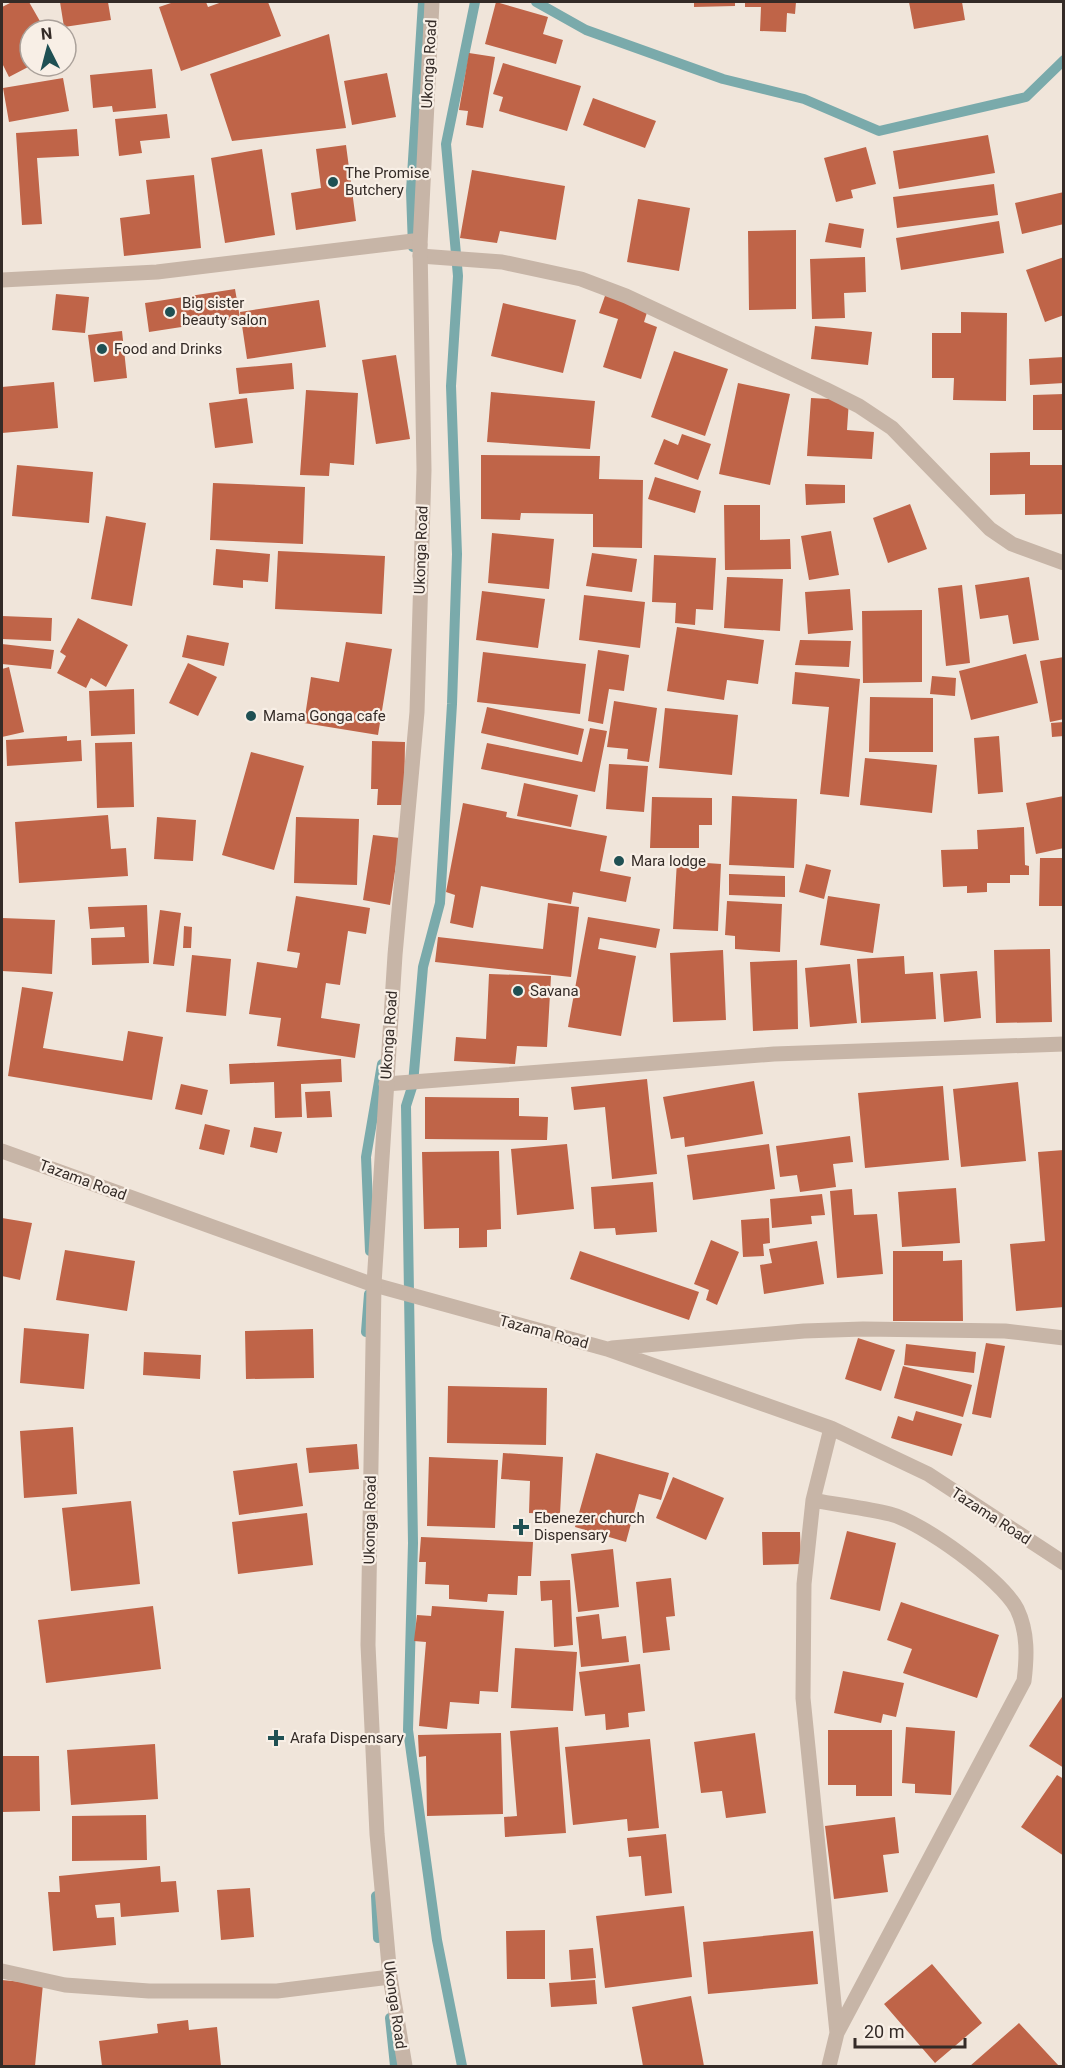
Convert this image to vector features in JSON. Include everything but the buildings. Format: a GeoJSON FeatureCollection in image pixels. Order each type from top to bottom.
{"type":"FeatureCollection","features":[{"type":"Feature","properties":{"kind":"street","name":"Ukonga Road"},"geometry":{"type":"LineString","coordinates":[[405,2067],[390,1977],[377,1834],[368,1645],[374,1284],[386,1084],[417,712],[424,470],[420,251],[432,2]]}},
{"type":"Feature","properties":{"kind":"street"},"geometry":{"type":"LineString","coordinates":[[2,280],[156,272],[413,241],[420,251],[502,262],[581,279],[626,296],[858,406],[892,428],[990,529],[1011,544],[1064,563]]}},
{"type":"Feature","properties":{"kind":"street"},"geometry":{"type":"LineString","coordinates":[[386,1084],[774,1054],[1064,1044]]}},
{"type":"Feature","properties":{"kind":"street","name":"Tazama Road"},"geometry":{"type":"LineString","coordinates":[[2,1151],[374,1284],[607,1349],[831,1428],[928,1474],[1064,1563]]}},
{"type":"Feature","properties":{"kind":"street"},"geometry":{"type":"LineString","coordinates":[[607,1349],[863,1329],[1005,1331],[1064,1338]]}},
{"type":"Feature","properties":{"kind":"street"},"geometry":{"type":"LineString","coordinates":[[831,1428],[813,1500],[804,1584],[802,1698],[837,2032]]}},
{"type":"Feature","properties":{"kind":"street"},"geometry":{"type":"LineString","coordinates":[[813,1500],[891,1514],[919,1525],[999,1585],[1017,1610],[1028,1647],[1024,1681],[837,2032],[829,2067]]}},
{"type":"Feature","properties":{"kind":"street"},"geometry":{"type":"LineString","coordinates":[[2,1971],[65,1985],[149,1991],[277,1992],[390,1977]]}},
{"type":"Feature","properties":{"kind":"waterway"},"geometry":{"type":"LineString","coordinates":[[413,247],[411,191],[423,2]]}},
{"type":"Feature","properties":{"kind":"waterway"},"geometry":{"type":"LineString","coordinates":[[462,2066],[437,1940],[408,1730],[413,1543],[406,1106],[413,1084],[423,967],[440,903],[452,704],[457,554],[451,386],[458,276],[446,144],[475,2]]}},
{"type":"Feature","properties":{"kind":"waterway"},"geometry":{"type":"LineString","coordinates":[[536,2],[586,30],[723,79],[804,99],[879,131],[1026,97],[1064,60]]}},
{"type":"Feature","properties":{"kind":"waterway"},"geometry":{"type":"LineString","coordinates":[[370,1251],[366,1157],[382,1064]]}},
{"type":"Feature","properties":{"kind":"waterway"},"geometry":{"type":"LineString","coordinates":[[366,1332],[369,1294]]}},
{"type":"Feature","properties":{"kind":"waterway"},"geometry":{"type":"LineString","coordinates":[[376,1896],[378,1938]]}},
{"type":"Feature","properties":{"kind":"waterway"},"geometry":{"type":"LineString","coordinates":[[390,2018],[395,2066]]}},
{"type":"Feature","properties":{"kind":"place","name":"The Promise Butchery"},"geometry":{"type":"Point","coordinates":[333,182]}},
{"type":"Feature","properties":{"kind":"place","name":"Big sister beauty salon"},"geometry":{"type":"Point","coordinates":[170,312]}},
{"type":"Feature","properties":{"kind":"place","name":"Food and Drinks"},"geometry":{"type":"Point","coordinates":[102,349]}},
{"type":"Feature","properties":{"kind":"place","name":"Mama Gonga cafe"},"geometry":{"type":"Point","coordinates":[251,716]}},
{"type":"Feature","properties":{"kind":"place","name":"Mara lodge"},"geometry":{"type":"Point","coordinates":[619,861]}},
{"type":"Feature","properties":{"kind":"place","name":"Savana"},"geometry":{"type":"Point","coordinates":[518,991]}},
{"type":"Feature","properties":{"kind":"place","name":"Ebenezer church Dispensary"},"geometry":{"type":"Point","coordinates":[521,1527]}},
{"type":"Feature","properties":{"kind":"place","name":"Arafa Dispensary"},"geometry":{"type":"Point","coordinates":[276,1738]}}]}
